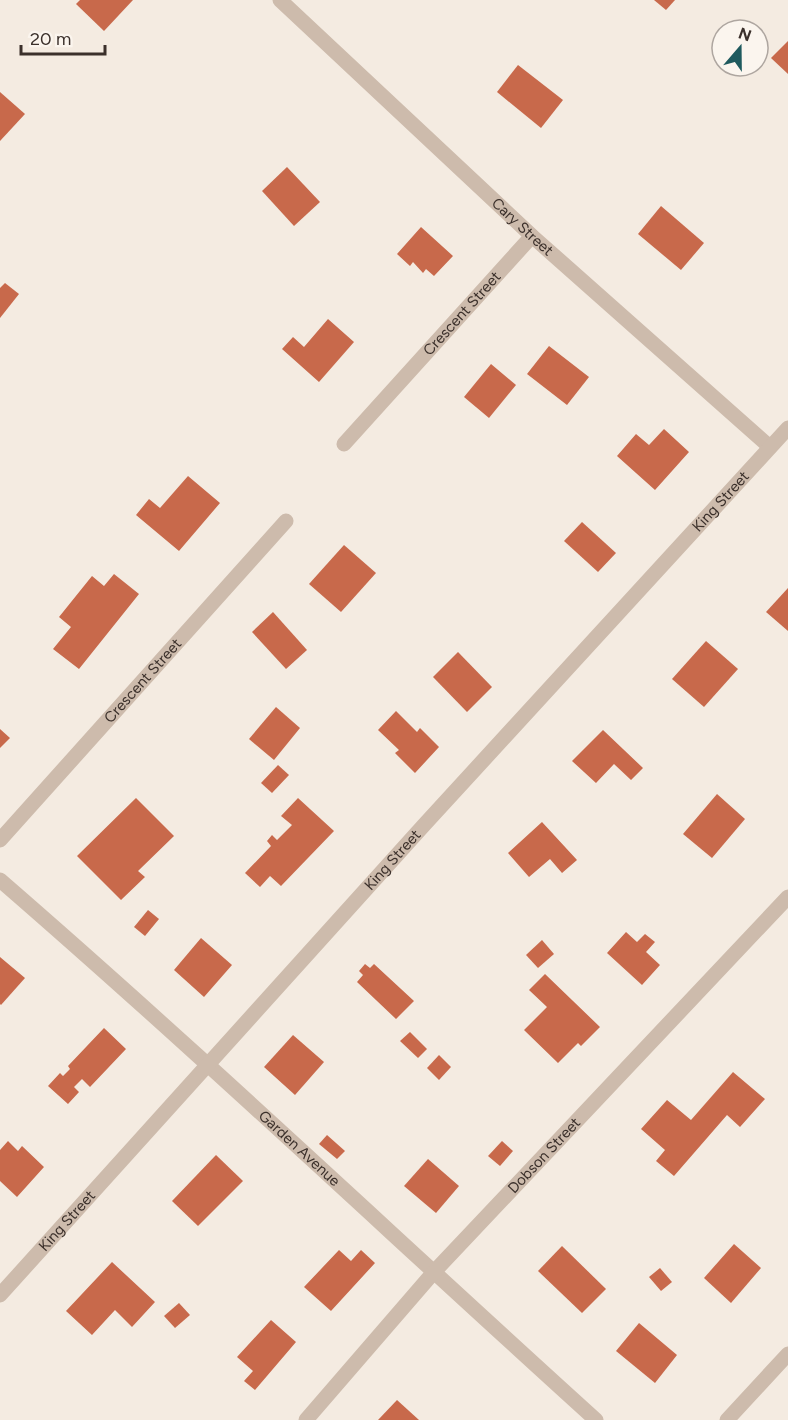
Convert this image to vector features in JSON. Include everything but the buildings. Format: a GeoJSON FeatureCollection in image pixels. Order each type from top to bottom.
{"type":"FeatureCollection","features":[{"type":"Feature","properties":{"kind":"street","name":"Cary Street"},"geometry":{"type":"LineString","coordinates":[[280,0],[532,236],[770,447]]}},
{"type":"Feature","properties":{"kind":"street","name":"Crescent Street"},"geometry":{"type":"LineString","coordinates":[[344,444],[532,236]]}},
{"type":"Feature","properties":{"kind":"street","name":"King Street"},"geometry":{"type":"LineString","coordinates":[[0,1294],[788,428]]}},
{"type":"Feature","properties":{"kind":"street","name":"Crescent Street"},"geometry":{"type":"LineString","coordinates":[[0,840],[286,521]]}},
{"type":"Feature","properties":{"kind":"street","name":"Garden Avenue"},"geometry":{"type":"LineString","coordinates":[[0,880],[209,1063],[596,1420]]}},
{"type":"Feature","properties":{"kind":"street","name":"Dobson Street"},"geometry":{"type":"LineString","coordinates":[[306,1420],[434,1273],[788,897]]}},
{"type":"Feature","properties":{"kind":"street"},"geometry":{"type":"LineString","coordinates":[[727,1420],[788,1354]]}}]}
